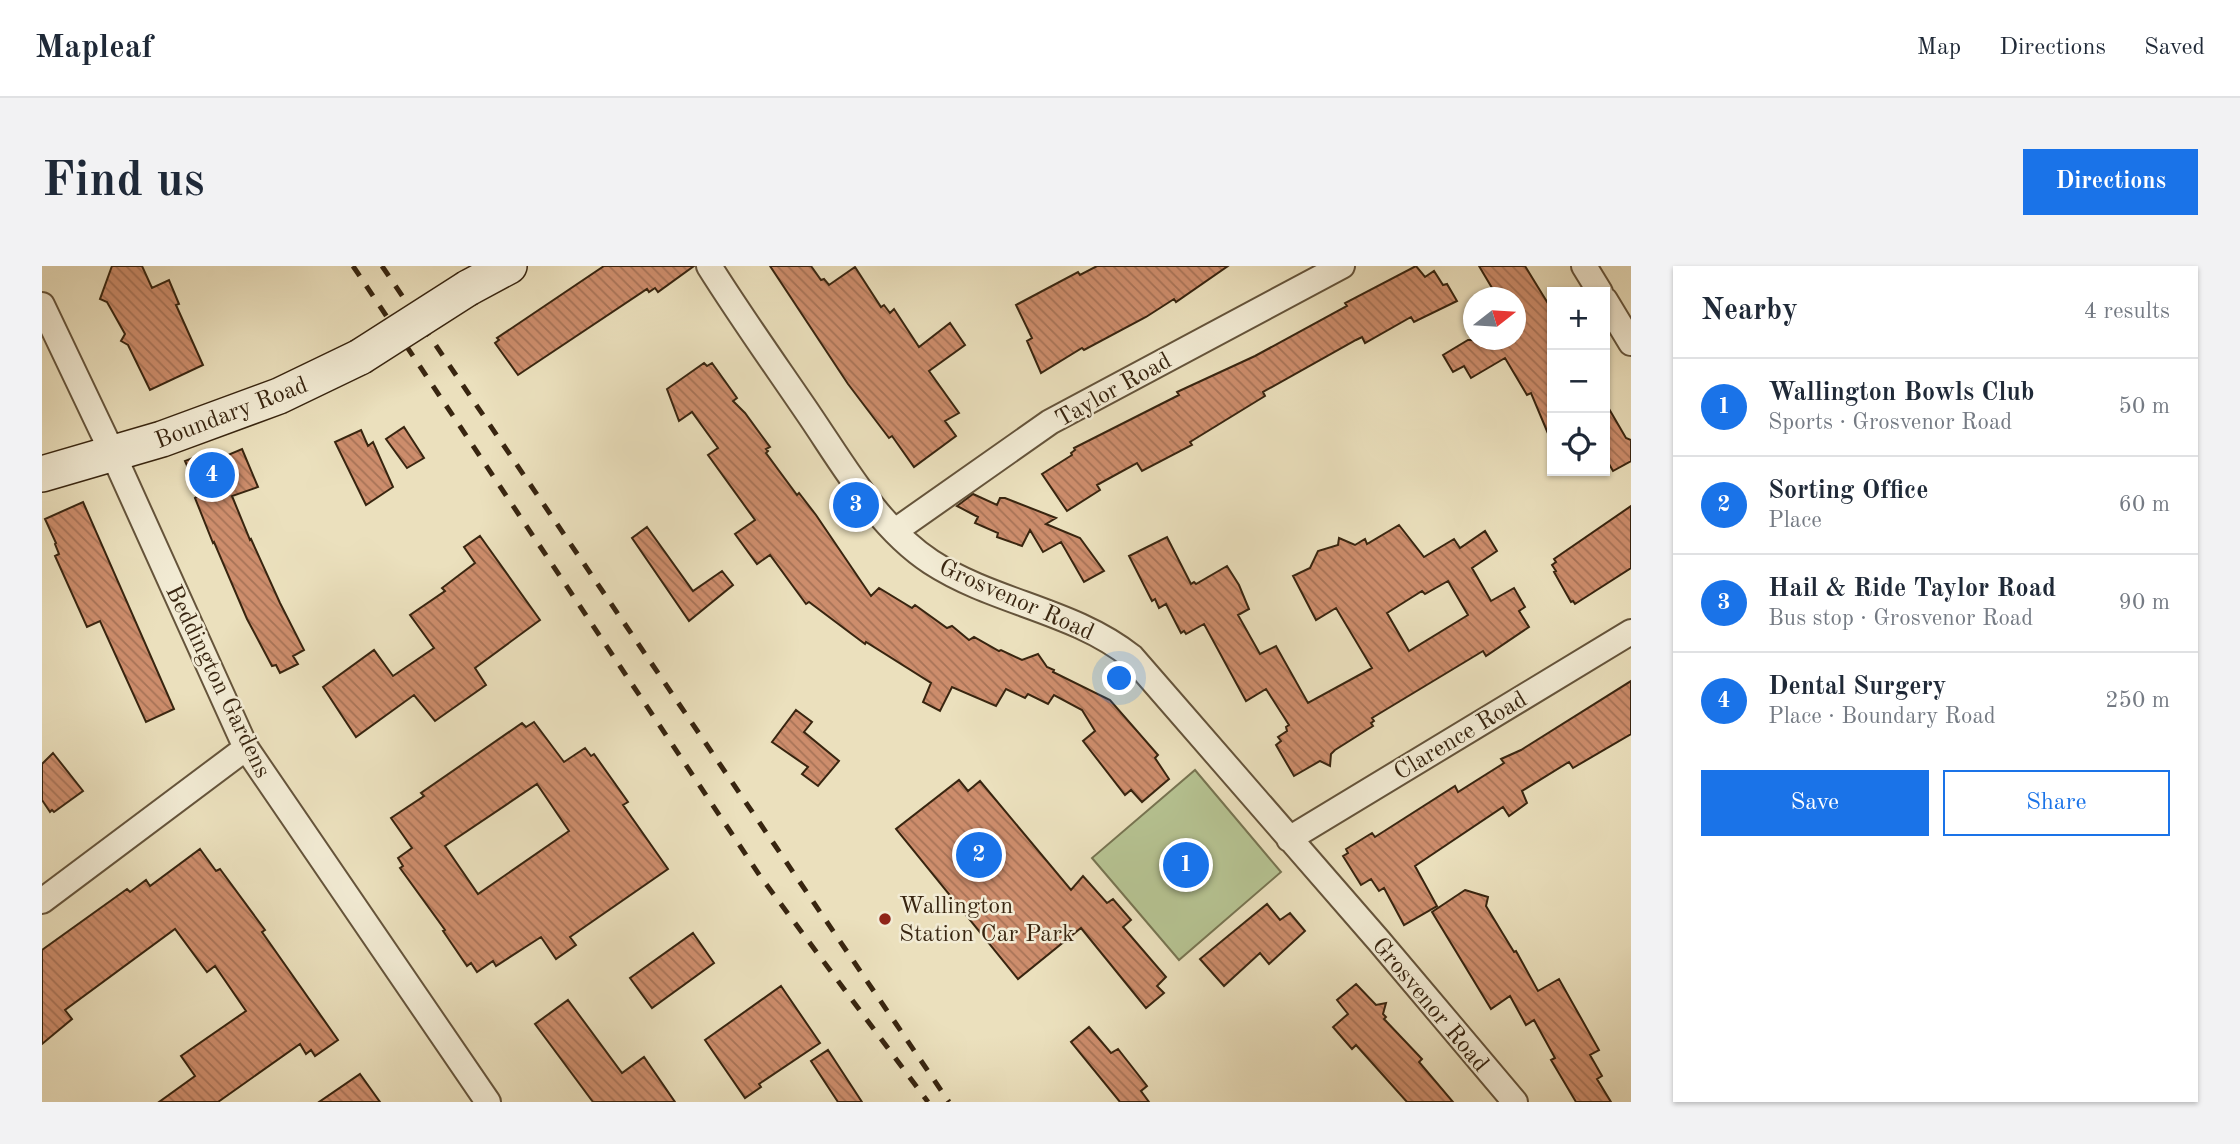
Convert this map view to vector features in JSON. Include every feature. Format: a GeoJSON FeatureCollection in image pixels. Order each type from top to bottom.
{"type":"FeatureCollection","features":[{"type":"Feature","properties":{"kind":"main road","name":"Boundary Road"},"geometry":{"type":"LineString","coordinates":[[42,474],[113,454],[279,396],[360,357],[468,288],[509,266]]}},
{"type":"Feature","properties":{"kind":"street","name":"Grosvenor Road"},"geometry":{"type":"LineString","coordinates":[[709,266],[838,456],[895,531],[916,552],[956,576],[1080,626],[1116,644],[1132,657],[1515,1102]]}},
{"type":"Feature","properties":{"kind":"street","name":"Taylor Road"},"geometry":{"type":"LineString","coordinates":[[895,531],[1050,422],[1342,266]]}},
{"type":"Feature","properties":{"kind":"street"},"geometry":{"type":"LineString","coordinates":[[1584,266],[1597,287]]}},
{"type":"Feature","properties":{"kind":"street","name":"Beddington Gardens"},"geometry":{"type":"LineString","coordinates":[[42,305],[113,454],[246,748],[488,1102]]}},
{"type":"Feature","properties":{"kind":"street"},"geometry":{"type":"LineString","coordinates":[[1610,308],[1631,343]]}},
{"type":"Feature","properties":{"kind":"street","name":"Clarence Road"},"geometry":{"type":"LineString","coordinates":[[1289,839],[1631,632]]}},
{"type":"Feature","properties":{"kind":"street"},"geometry":{"type":"LineString","coordinates":[[42,901],[246,748]]}},
{"type":"Feature","properties":{"kind":"green space"},"geometry":{"type":"Polygon","coordinates":[[[1195,770],[1281,872],[1179,960],[1092,858],[1195,770]]]}},
{"type":"Feature","properties":{"kind":"building"},"geometry":{"type":"Polygon","coordinates":[[[112,266],[142,266],[152,288],[169,280],[179,304],[176,305],[203,365],[150,390],[128,345],[121,341],[125,334],[107,302],[100,299],[112,266]]]}},
{"type":"Feature","properties":{"kind":"building"},"geometry":{"type":"Polygon","coordinates":[[[604,266],[694,266],[658,292],[655,288],[649,292],[647,289],[518,375],[495,343],[499,340],[497,338],[604,266]]]}},
{"type":"Feature","properties":{"kind":"building"},"geometry":{"type":"Polygon","coordinates":[[[770,266],[811,266],[821,280],[824,279],[829,285],[855,267],[881,307],[884,305],[890,313],[894,309],[919,347],[950,323],[965,345],[929,371],[959,413],[945,421],[956,436],[914,467],[848,384],[770,266]]]}},
{"type":"Feature","properties":{"kind":"building"},"geometry":{"type":"Polygon","coordinates":[[[1097,266],[1228,266],[1176,302],[1174,299],[1146,317],[1084,350],[1082,348],[1041,373],[1027,341],[1032,338],[1016,305],[1078,272],[1080,275],[1097,266]]]}},
{"type":"Feature","properties":{"kind":"building"},"geometry":{"type":"Polygon","coordinates":[[[1416,266],[1425,277],[1434,271],[1443,285],[1447,284],[1457,301],[1414,322],[1411,317],[1365,343],[1362,337],[1356,340],[1263,392],[1265,396],[1190,442],[1192,445],[1142,471],[1137,463],[1097,485],[1100,490],[1067,511],[1042,474],[1072,455],[1074,448],[1179,395],[1177,392],[1255,356],[1347,306],[1345,303],[1416,266]]]}},
{"type":"Feature","properties":{"kind":"building"},"geometry":{"type":"Polygon","coordinates":[[[1479,266],[1525,266],[1547,302],[1547,431],[1531,393],[1527,395],[1505,358],[1471,378],[1464,366],[1453,372],[1443,355],[1463,343],[1463,350],[1526,350],[1526,287],[1491,287],[1479,266]]]}},
{"type":"Feature","properties":{"kind":"building"},"geometry":{"type":"Polygon","coordinates":[[[704,363],[707,366],[712,363],[737,398],[733,401],[770,447],[766,449],[766,453],[797,495],[799,493],[816,515],[871,596],[879,588],[912,608],[915,605],[947,628],[952,626],[969,640],[974,637],[1022,660],[1038,654],[1053,672],[1110,700],[1158,755],[1155,758],[1169,779],[1142,802],[1131,790],[1125,795],[1083,741],[1095,731],[1082,710],[1054,695],[1048,704],[1028,694],[1025,698],[1006,689],[996,706],[952,687],[940,711],[923,702],[931,683],[866,642],[865,644],[809,602],[806,604],[770,555],[757,564],[735,534],[755,520],[708,455],[718,448],[692,412],[679,421],[667,389],[704,363]]]}},
{"type":"Feature","properties":{"kind":"building"},"geometry":{"type":"Polygon","coordinates":[[[1610,411],[1626,438],[1631,440],[1631,461],[1613,471],[1610,466],[1610,411]]]}},
{"type":"Feature","properties":{"kind":"building"},"geometry":{"type":"Polygon","coordinates":[[[404,427],[424,458],[407,468],[386,439],[404,427]]]}},
{"type":"Feature","properties":{"kind":"building"},"geometry":{"type":"Polygon","coordinates":[[[361,430],[368,446],[373,442],[393,487],[366,505],[335,442],[361,430]]]}},
{"type":"Feature","properties":{"kind":"building"},"geometry":{"type":"Polygon","coordinates":[[[242,449],[258,487],[232,496],[250,540],[304,650],[293,656],[298,664],[280,673],[276,665],[272,666],[247,619],[195,498],[197,497],[185,461],[203,454],[207,464],[242,449]]]}},
{"type":"Feature","properties":{"kind":"building"},"geometry":{"type":"Polygon","coordinates":[[[973,494],[997,505],[1000,498],[1005,498],[1056,518],[1046,524],[1080,538],[1104,571],[1084,582],[1061,542],[1043,552],[1030,530],[1022,546],[997,537],[998,533],[975,523],[978,517],[957,506],[973,494]]]}},
{"type":"Feature","properties":{"kind":"building"},"geometry":{"type":"Polygon","coordinates":[[[83,502],[174,709],[146,722],[100,621],[87,627],[55,556],[59,554],[45,519],[83,502]]]}},
{"type":"Feature","properties":{"kind":"building"},"geometry":{"type":"Polygon","coordinates":[[[1631,506],[1631,568],[1575,604],[1571,602],[1554,572],[1554,559],[1631,506]]]}},
{"type":"Feature","properties":{"kind":"building"},"geometry":{"type":"Polygon","coordinates":[[[1399,525],[1424,557],[1454,539],[1460,548],[1485,531],[1497,551],[1472,568],[1491,601],[1514,588],[1525,607],[1519,611],[1529,627],[1486,656],[1483,651],[1372,718],[1373,726],[1331,754],[1330,766],[1320,761],[1294,776],[1276,745],[1281,741],[1278,737],[1287,731],[1286,727],[1289,725],[1266,689],[1246,701],[1204,624],[1186,634],[1184,631],[1181,633],[1166,604],[1159,608],[1155,599],[1152,601],[1129,556],[1167,537],[1191,584],[1196,584],[1227,566],[1249,609],[1238,615],[1260,654],[1276,646],[1308,703],[1372,668],[1336,608],[1316,620],[1293,576],[1310,568],[1318,551],[1338,545],[1339,538],[1355,545],[1365,539],[1367,544],[1399,525]],[[1448,581],[1425,594],[1422,591],[1387,613],[1409,651],[1468,615],[1448,581]]]}},
{"type":"Feature","properties":{"kind":"building"},"geometry":{"type":"Polygon","coordinates":[[[647,527],[693,591],[722,571],[733,585],[689,621],[632,538],[647,527]]]}},
{"type":"Feature","properties":{"kind":"building"},"geometry":{"type":"Polygon","coordinates":[[[480,536],[540,620],[475,668],[486,685],[435,721],[414,695],[356,737],[323,687],[374,650],[393,676],[434,648],[410,615],[445,591],[442,588],[475,563],[464,547],[480,536]]]}},
{"type":"Feature","properties":{"kind":"building"},"geometry":{"type":"Polygon","coordinates":[[[1631,681],[1631,734],[1573,768],[1569,762],[1522,791],[1527,803],[1509,816],[1503,807],[1415,866],[1437,906],[1404,925],[1384,888],[1379,891],[1371,879],[1361,885],[1343,856],[1348,853],[1346,849],[1372,833],[1375,837],[1455,786],[1458,792],[1504,763],[1501,759],[1521,750],[1631,681]]]}},
{"type":"Feature","properties":{"kind":"building"},"geometry":{"type":"Polygon","coordinates":[[[796,710],[812,722],[804,732],[839,761],[818,786],[802,774],[808,767],[772,742],[796,710]]]}},
{"type":"Feature","properties":{"kind":"building"},"geometry":{"type":"Polygon","coordinates":[[[534,722],[564,762],[585,748],[591,756],[594,754],[628,802],[623,805],[668,869],[570,937],[576,945],[556,959],[541,937],[496,966],[493,961],[477,972],[471,963],[467,966],[443,931],[445,930],[400,868],[403,866],[398,858],[412,848],[391,818],[424,796],[421,793],[522,723],[526,727],[534,722]],[[537,784],[445,846],[478,894],[569,831],[537,784]]]}},
{"type":"Feature","properties":{"kind":"building"},"geometry":{"type":"Polygon","coordinates":[[[53,753],[83,791],[54,812],[50,812],[42,800],[42,764],[53,753]]]}},
{"type":"Feature","properties":{"kind":"building"},"geometry":{"type":"Polygon","coordinates":[[[959,780],[968,791],[980,781],[1071,890],[1083,876],[1107,903],[1113,899],[1131,920],[1123,927],[1166,977],[1157,986],[1164,993],[1146,1008],[1081,928],[1018,979],[896,829],[959,780]]]}},
{"type":"Feature","properties":{"kind":"building"},"geometry":{"type":"Polygon","coordinates":[[[200,849],[216,871],[220,869],[265,930],[262,932],[338,1040],[315,1056],[311,1050],[306,1054],[300,1044],[218,1102],[159,1102],[195,1076],[181,1056],[246,1011],[215,966],[207,972],[175,929],[65,1010],[72,1019],[42,1044],[42,950],[127,889],[130,892],[146,880],[150,886],[200,849]]]}},
{"type":"Feature","properties":{"kind":"building"},"geometry":{"type":"Polygon","coordinates":[[[1465,890],[1488,897],[1486,906],[1514,952],[1516,951],[1538,991],[1559,979],[1599,1050],[1590,1055],[1602,1076],[1597,1079],[1611,1102],[1576,1102],[1551,1060],[1555,1058],[1534,1020],[1526,1025],[1510,996],[1491,1009],[1432,912],[1465,890]]]}},
{"type":"Feature","properties":{"kind":"building"},"geometry":{"type":"Polygon","coordinates":[[[1267,904],[1280,920],[1290,913],[1305,931],[1269,964],[1260,953],[1224,986],[1200,959],[1267,904]]]}},
{"type":"Feature","properties":{"kind":"building"},"geometry":{"type":"Polygon","coordinates":[[[693,933],[714,963],[652,1008],[630,978],[693,933]]]}},
{"type":"Feature","properties":{"kind":"building"},"geometry":{"type":"Polygon","coordinates":[[[1356,984],[1376,1005],[1386,1003],[1384,1019],[1422,1059],[1419,1062],[1453,1102],[1407,1102],[1356,1045],[1352,1049],[1333,1027],[1348,1014],[1337,1000],[1356,984]]]}},
{"type":"Feature","properties":{"kind":"building"},"geometry":{"type":"Polygon","coordinates":[[[781,986],[820,1043],[759,1084],[761,1087],[745,1098],[705,1040],[781,986]]]}},
{"type":"Feature","properties":{"kind":"building"},"geometry":{"type":"Polygon","coordinates":[[[568,1000],[622,1073],[644,1057],[675,1102],[593,1102],[535,1024],[568,1000]]]}},
{"type":"Feature","properties":{"kind":"building"},"geometry":{"type":"Polygon","coordinates":[[[1089,1027],[1111,1053],[1118,1049],[1147,1086],[1141,1091],[1149,1102],[1120,1102],[1071,1042],[1089,1027]]]}},
{"type":"Feature","properties":{"kind":"building"},"geometry":{"type":"Polygon","coordinates":[[[828,1050],[862,1102],[838,1102],[811,1061],[828,1050]]]}},
{"type":"Feature","properties":{"kind":"building"},"geometry":{"type":"Polygon","coordinates":[[[360,1074],[380,1102],[319,1102],[360,1074]]]}},
{"type":"Feature","properties":{"kind":"railway"},"geometry":{"type":"LineString","coordinates":[[353,266],[760,876],[928,1102]]}},
{"type":"Feature","properties":{"kind":"railway"},"geometry":{"type":"LineString","coordinates":[[382,266],[949,1102]]}},
{"type":"Feature","properties":{"kind":"place","name":"Dental Surgery"},"geometry":{"type":"Point","coordinates":[212,475]}},
{"type":"Feature","properties":{"kind":"place","name":"Hail & Ride Taylor Road"},"geometry":{"type":"Point","coordinates":[856,505]}},
{"type":"Feature","properties":{"kind":"place","name":"Sorting Office"},"geometry":{"type":"Point","coordinates":[979,855]}},
{"type":"Feature","properties":{"kind":"place","name":"Wallington Bowls Club"},"geometry":{"type":"Point","coordinates":[1186,865]}},
{"type":"Feature","properties":{"kind":"place","name":"Wallington Station Car Park"},"geometry":{"type":"Point","coordinates":[885,919]}}]}
